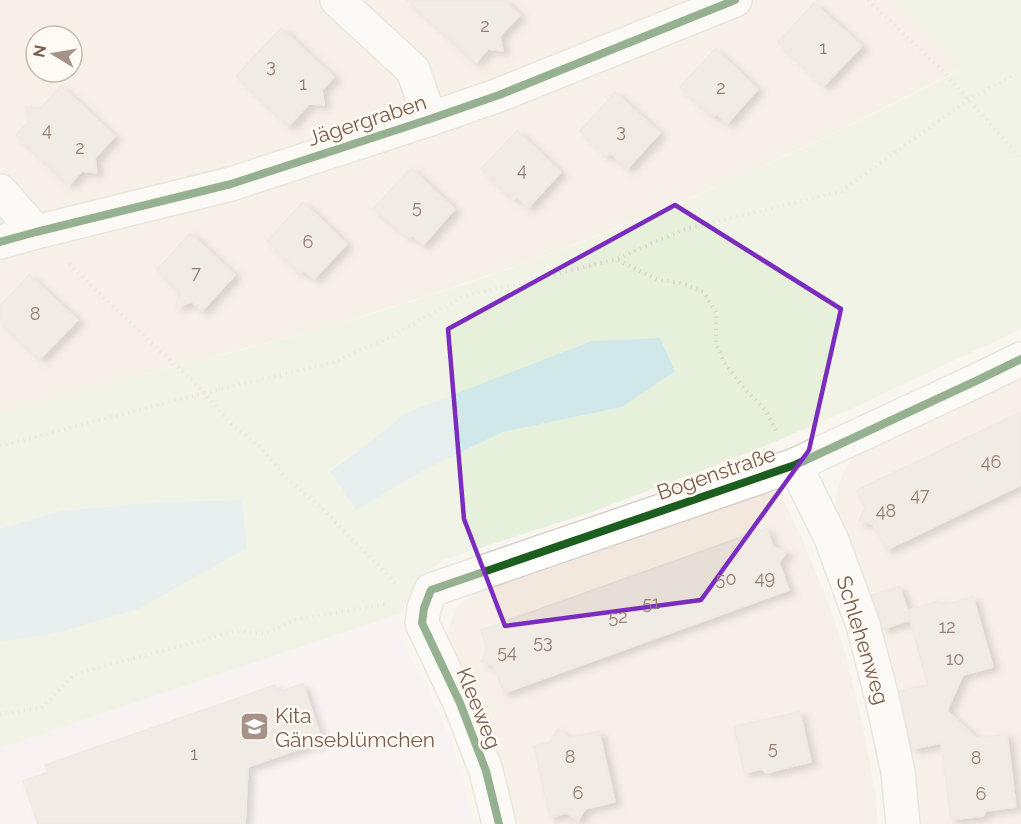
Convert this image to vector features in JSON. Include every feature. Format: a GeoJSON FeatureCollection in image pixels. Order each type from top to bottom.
{"type":"FeatureCollection","features":[{"type":"Feature","properties":{"kind":"street"},"geometry":{"type":"LineString","coordinates":[[337,0],[413,70],[430,119]]}},
{"type":"Feature","properties":{"kind":"street","name":"Jägergraben"},"geometry":{"type":"LineString","coordinates":[[0,242],[231,184],[430,119],[499,95],[735,0]]}},
{"type":"Feature","properties":{"kind":"street"},"geometry":{"type":"LineString","coordinates":[[0,192],[36,232]]}},
{"type":"Feature","properties":{"kind":"street","name":"Bogenstraße"},"geometry":{"type":"LineString","coordinates":[[409,606],[431,590],[795,465],[1021,359]]}},
{"type":"Feature","properties":{"kind":"street","name":"Schlehenweg"},"geometry":{"type":"LineString","coordinates":[[795,465],[831,538],[863,625],[898,772],[903,824]]}},
{"type":"Feature","properties":{"kind":"street","name":"Kleeweg"},"geometry":{"type":"LineString","coordinates":[[409,606],[422,623],[460,703],[486,771],[499,824]]}},
{"type":"Feature","properties":{"kind":"path"},"geometry":{"type":"LineString","coordinates":[[868,0],[943,71],[1021,159]]}},
{"type":"Feature","properties":{"kind":"path"},"geometry":{"type":"LineString","coordinates":[[0,446],[335,362],[388,338],[462,297],[617,259],[681,230],[842,191],[968,100],[1021,73]]}},
{"type":"Feature","properties":{"kind":"path"},"geometry":{"type":"LineString","coordinates":[[36,232],[204,393],[230,423],[259,446],[284,476],[326,512],[398,586]]}},
{"type":"Feature","properties":{"kind":"path"},"geometry":{"type":"LineString","coordinates":[[617,259],[656,279],[685,284],[703,292],[716,312],[716,343],[723,361],[741,385],[766,411]]}},
{"type":"Feature","properties":{"kind":"path"},"geometry":{"type":"LineString","coordinates":[[0,714],[41,708],[75,674],[236,631],[265,634],[294,620],[409,606]]}},
{"type":"Feature","properties":{"kind":"highlighted area"},"geometry":{"type":"Polygon","coordinates":[[[675,205],[841,309],[809,450],[701,600],[505,626],[464,519],[448,329],[675,205]]]}},
{"type":"Feature","properties":{"kind":"shaded area"},"geometry":{"type":"Polygon","coordinates":[[[0,0],[894,0],[966,66],[836,132],[739,177],[533,260],[320,329],[0,414],[0,0]]]}},
{"type":"Feature","properties":{"kind":"shaded area"},"geometry":{"type":"Polygon","coordinates":[[[1021,372],[1021,824],[917,824],[837,519],[835,504],[838,488],[843,473],[852,459],[866,446],[1021,372]]]}},
{"type":"Feature","properties":{"kind":"shaded area"},"geometry":{"type":"Polygon","coordinates":[[[765,492],[781,495],[801,536],[829,605],[846,655],[863,727],[875,792],[878,824],[509,824],[448,644],[452,617],[459,605],[477,592],[558,566],[765,492]]]}},
{"type":"Feature","properties":{"kind":"shaded area","name":"Kita Gänseblümchen"},"geometry":{"type":"Polygon","coordinates":[[[402,613],[402,637],[408,655],[426,683],[451,741],[473,824],[0,824],[0,748],[402,613]]]}},
{"type":"Feature","properties":{"kind":"green space"},"geometry":{"type":"Polygon","coordinates":[[[894,0],[1021,0],[1021,329],[840,414],[750,452],[595,511],[446,559],[422,575],[412,588],[402,613],[0,748],[0,642],[57,633],[247,547],[242,500],[159,502],[60,511],[0,529],[0,414],[320,329],[486,277],[650,215],[730,181],[810,145],[965,67],[894,0]],[[622,407],[360,450],[330,470],[356,509],[424,470],[503,432],[622,407]]]}},
{"type":"Feature","properties":{"kind":"water"},"geometry":{"type":"Polygon","coordinates":[[[660,338],[675,371],[622,407],[503,432],[424,470],[356,510],[330,471],[406,413],[592,341],[660,338]]]}},
{"type":"Feature","properties":{"kind":"water"},"geometry":{"type":"Polygon","coordinates":[[[242,500],[247,548],[138,609],[57,633],[0,642],[0,529],[60,511],[159,502],[242,500]]]}},
{"type":"Feature","properties":{"kind":"building"},"geometry":{"type":"Polygon","coordinates":[[[407,0],[504,0],[520,15],[500,36],[503,51],[488,49],[476,63],[407,0]]]}},
{"type":"Feature","properties":{"kind":"building"},"geometry":{"type":"Polygon","coordinates":[[[814,3],[862,46],[824,86],[778,42],[814,3]]]}},
{"type":"Feature","properties":{"kind":"building"},"geometry":{"type":"Polygon","coordinates":[[[281,28],[334,77],[322,90],[324,105],[309,104],[289,126],[236,76],[281,28]]]}},
{"type":"Feature","properties":{"kind":"building"},"geometry":{"type":"Polygon","coordinates":[[[715,49],[758,89],[727,124],[718,115],[712,116],[680,87],[715,49]]]}},
{"type":"Feature","properties":{"kind":"building"},"geometry":{"type":"Polygon","coordinates":[[[61,86],[115,136],[95,158],[97,173],[82,171],[69,185],[16,135],[28,122],[26,107],[41,108],[61,86]]]}},
{"type":"Feature","properties":{"kind":"building"},"geometry":{"type":"Polygon","coordinates":[[[615,92],[660,133],[627,169],[612,154],[606,156],[580,131],[615,92]]]}},
{"type":"Feature","properties":{"kind":"building"},"geometry":{"type":"Polygon","coordinates":[[[517,131],[561,172],[528,208],[518,198],[513,199],[481,169],[517,131]]]}},
{"type":"Feature","properties":{"kind":"building"},"geometry":{"type":"Polygon","coordinates":[[[411,168],[455,209],[423,245],[413,236],[408,237],[373,209],[411,168]]]}},
{"type":"Feature","properties":{"kind":"building"},"geometry":{"type":"Polygon","coordinates":[[[303,202],[347,244],[314,279],[304,271],[299,272],[267,241],[303,202]]]}},
{"type":"Feature","properties":{"kind":"building"},"geometry":{"type":"Polygon","coordinates":[[[190,233],[235,275],[202,311],[192,302],[176,307],[179,290],[157,270],[190,233]]]}},
{"type":"Feature","properties":{"kind":"building"},"geometry":{"type":"Polygon","coordinates":[[[29,275],[78,320],[40,359],[0,322],[0,306],[29,275]]]}},
{"type":"Feature","properties":{"kind":"building"},"geometry":{"type":"Polygon","coordinates":[[[1021,412],[1021,485],[886,550],[873,524],[859,521],[865,508],[857,490],[1021,412]]]}},
{"type":"Feature","properties":{"kind":"building"},"geometry":{"type":"Polygon","coordinates":[[[767,528],[773,547],[787,551],[779,563],[789,590],[504,693],[494,666],[481,661],[487,649],[481,630],[767,528]]]}},
{"type":"Feature","properties":{"kind":"building"},"geometry":{"type":"Polygon","coordinates":[[[899,586],[910,617],[908,610],[939,601],[944,605],[973,597],[993,667],[963,675],[947,711],[977,738],[1007,734],[1016,807],[986,811],[983,816],[951,820],[941,743],[912,749],[899,691],[928,685],[910,620],[883,629],[872,595],[899,586]]]}},
{"type":"Feature","properties":{"kind":"building","name":"Kita Gänseblümchen"},"geometry":{"type":"Polygon","coordinates":[[[303,684],[322,741],[248,767],[245,824],[38,824],[23,781],[48,772],[45,765],[275,685],[277,692],[303,684]]]}},
{"type":"Feature","properties":{"kind":"building"},"geometry":{"type":"Polygon","coordinates":[[[800,712],[811,762],[766,773],[762,769],[744,773],[734,726],[800,712]]]}},
{"type":"Feature","properties":{"kind":"building"},"geometry":{"type":"Polygon","coordinates":[[[558,729],[569,738],[599,731],[615,802],[585,809],[578,821],[567,813],[550,817],[534,746],[550,742],[558,729]]]}},
{"type":"Feature","properties":{"kind":"cycle path"},"geometry":{"type":"LineString","coordinates":[[0,242],[231,184],[430,119],[499,95],[735,0]]}},
{"type":"Feature","properties":{"kind":"cycle path"},"geometry":{"type":"LineString","coordinates":[[499,824],[486,771],[460,703],[422,623],[424,608],[431,590],[795,465],[1021,359]]}},
{"type":"Feature","properties":{"kind":"place","name":"Kita Gänseblümchen"},"geometry":{"type":"Point","coordinates":[254,727]}}]}
